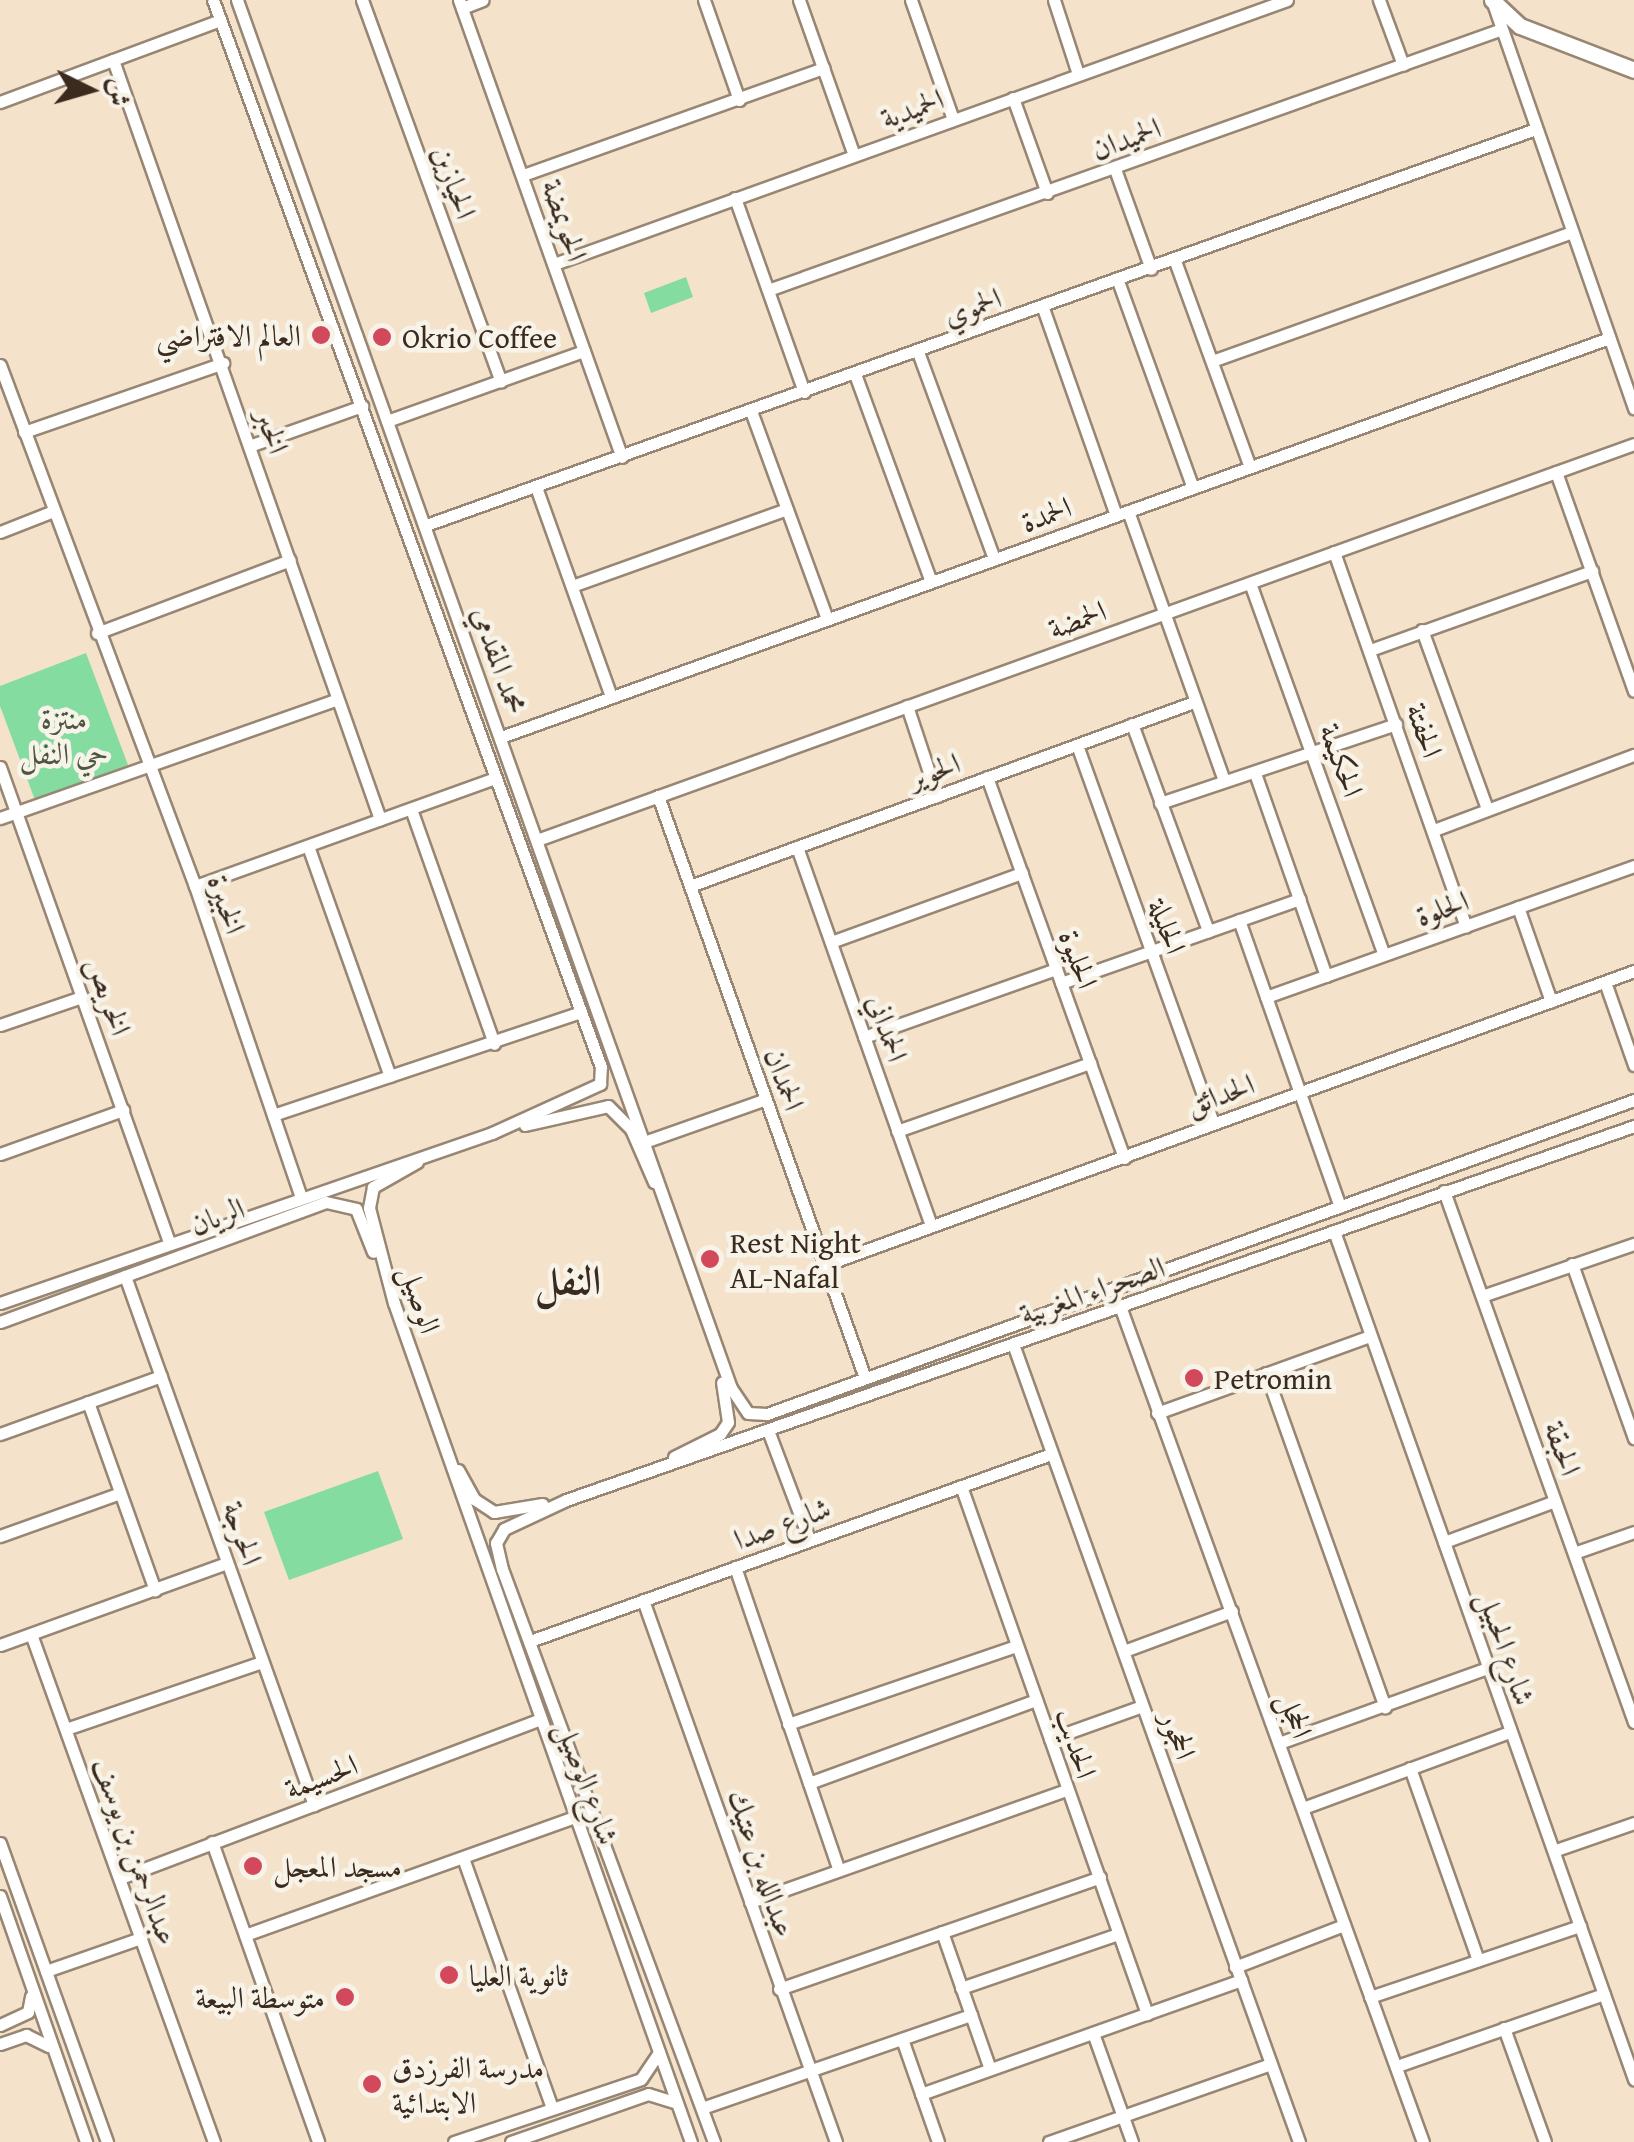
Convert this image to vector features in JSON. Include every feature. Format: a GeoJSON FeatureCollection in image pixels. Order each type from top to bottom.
{"type":"FeatureCollection","features":[{"type":"Feature","properties":{"kind":"main road"},"geometry":{"type":"LineString","coordinates":[[1493,3],[1520,26],[1634,70]]}},
{"type":"Feature","properties":{"kind":"street","name":"محمد المقدمي"},"geometry":{"type":"LineString","coordinates":[[213,0],[601,1066],[600,1084],[492,1133]]}},
{"type":"Feature","properties":{"kind":"street","name":"محمد المقدمي"},"geometry":{"type":"LineString","coordinates":[[238,0],[647,1141],[730,1388],[748,1413]]}},
{"type":"Feature","properties":{"kind":"street","name":"الحيازين"},"geometry":{"type":"LineString","coordinates":[[362,0],[501,382]]}},
{"type":"Feature","properties":{"kind":"street"},"geometry":{"type":"LineString","coordinates":[[460,4],[483,0]]}},
{"type":"Feature","properties":{"kind":"street"},"geometry":{"type":"LineString","coordinates":[[704,0],[739,100]]}},
{"type":"Feature","properties":{"kind":"street"},"geometry":{"type":"LineString","coordinates":[[799,0],[854,155]]}},
{"type":"Feature","properties":{"kind":"street"},"geometry":{"type":"LineString","coordinates":[[911,0],[954,119]]}},
{"type":"Feature","properties":{"kind":"street"},"geometry":{"type":"LineString","coordinates":[[1054,0],[1078,74]]}},
{"type":"Feature","properties":{"kind":"street","name":"الحميدية"},"geometry":{"type":"LineString","coordinates":[[554,264],[1287,0]]}},
{"type":"Feature","properties":{"kind":"street"},"geometry":{"type":"LineString","coordinates":[[1380,0],[1403,65]]}},
{"type":"Feature","properties":{"kind":"street"},"geometry":{"type":"LineString","coordinates":[[1493,3],[1533,130],[1634,408]]}},
{"type":"Feature","properties":{"kind":"street","name":"الحويمضة"},"geometry":{"type":"LineString","coordinates":[[460,4],[622,458]]}},
{"type":"Feature","properties":{"kind":"street"},"geometry":{"type":"LineString","coordinates":[[0,102],[220,20]]}},
{"type":"Feature","properties":{"kind":"street","name":"الحميدان"},"geometry":{"type":"LineString","coordinates":[[768,290],[1499,30]]}},
{"type":"Feature","properties":{"kind":"street","name":"الخبر"},"geometry":{"type":"LineString","coordinates":[[113,60],[223,363],[380,819]]}},
{"type":"Feature","properties":{"kind":"street"},"geometry":{"type":"LineString","coordinates":[[523,175],[824,68]]}},
{"type":"Feature","properties":{"kind":"street"},"geometry":{"type":"LineString","coordinates":[[1013,98],[1047,193]]}},
{"type":"Feature","properties":{"kind":"street","name":"الحموي"},"geometry":{"type":"LineString","coordinates":[[426,524],[1176,261],[1533,130]]}},
{"type":"Feature","properties":{"kind":"street"},"geometry":{"type":"LineString","coordinates":[[1114,169],[1151,269]]}},
{"type":"Feature","properties":{"kind":"street"},"geometry":{"type":"LineString","coordinates":[[735,198],[804,392]]}},
{"type":"Feature","properties":{"kind":"street"},"geometry":{"type":"LineString","coordinates":[[1212,361],[1570,234]]}},
{"type":"Feature","properties":{"kind":"street"},"geometry":{"type":"LineString","coordinates":[[1176,261],[1250,467]]}},
{"type":"Feature","properties":{"kind":"street"},"geometry":{"type":"LineString","coordinates":[[1118,281],[1193,488]]}},
{"type":"Feature","properties":{"kind":"street"},"geometry":{"type":"LineString","coordinates":[[1043,308],[1224,780]]}},
{"type":"Feature","properties":{"kind":"street","name":"الحمدة"},"geometry":{"type":"LineString","coordinates":[[501,737],[1609,338]]}},
{"type":"Feature","properties":{"kind":"street"},"geometry":{"type":"LineString","coordinates":[[387,422],[584,351]]}},
{"type":"Feature","properties":{"kind":"street"},"geometry":{"type":"LineString","coordinates":[[918,352],[994,560]]}},
{"type":"Feature","properties":{"kind":"street"},"geometry":{"type":"LineString","coordinates":[[0,364],[24,432],[223,363]]}},
{"type":"Feature","properties":{"kind":"street"},"geometry":{"type":"LineString","coordinates":[[855,374],[931,582]]}},
{"type":"Feature","properties":{"kind":"street"},"geometry":{"type":"LineString","coordinates":[[252,446],[362,406]]}},
{"type":"Feature","properties":{"kind":"street"},"geometry":{"type":"LineString","coordinates":[[751,411],[828,619]]}},
{"type":"Feature","properties":{"kind":"street","name":"الخبيرة"},"geometry":{"type":"LineString","coordinates":[[24,432],[194,886],[300,1194]]}},
{"type":"Feature","properties":{"kind":"street"},"geometry":{"type":"LineString","coordinates":[[378,451],[396,444]]}},
{"type":"Feature","properties":{"kind":"street","name":"الحمضة"},"geometry":{"type":"LineString","coordinates":[[536,840],[1634,444]]}},
{"type":"Feature","properties":{"kind":"street"},"geometry":{"type":"LineString","coordinates":[[1556,472],[1634,691]]}},
{"type":"Feature","properties":{"kind":"street"},"geometry":{"type":"LineString","coordinates":[[536,487],[612,697]]}},
{"type":"Feature","properties":{"kind":"street"},"geometry":{"type":"LineString","coordinates":[[572,586],[787,509]]}},
{"type":"Feature","properties":{"kind":"street"},"geometry":{"type":"LineString","coordinates":[[0,532],[51,512]]}},
{"type":"Feature","properties":{"kind":"street","name":"الحفتة"},"geometry":{"type":"LineString","coordinates":[[1334,552],[1466,926]]}},
{"type":"Feature","properties":{"kind":"street"},"geometry":{"type":"LineString","coordinates":[[97,633],[290,560]]}},
{"type":"Feature","properties":{"kind":"street"},"geometry":{"type":"LineString","coordinates":[[1370,650],[1592,571]]}},
{"type":"Feature","properties":{"kind":"street","name":"الحكيمة"},"geometry":{"type":"LineString","coordinates":[[1250,582],[1384,955]]}},
{"type":"Feature","properties":{"kind":"street"},"geometry":{"type":"LineString","coordinates":[[1422,630],[1487,809]]}},
{"type":"Feature","properties":{"kind":"street"},"geometry":{"type":"LineString","coordinates":[[0,818],[337,698]]}},
{"type":"Feature","properties":{"kind":"street","name":"الحوير"},"geometry":{"type":"LineString","coordinates":[[690,886],[1194,702]]}},
{"type":"Feature","properties":{"kind":"street"},"geometry":{"type":"LineString","coordinates":[[907,706],[938,796]]}},
{"type":"Feature","properties":{"kind":"street"},"geometry":{"type":"LineString","coordinates":[[1132,724],[1208,932]]}},
{"type":"Feature","properties":{"kind":"street"},"geometry":{"type":"LineString","coordinates":[[1160,803],[1224,780],[1256,776],[1396,724]]}},
{"type":"Feature","properties":{"kind":"street","name":"الحليلة"},"geometry":{"type":"LineString","coordinates":[[1077,744],[1212,1124]]}},
{"type":"Feature","properties":{"kind":"street"},"geometry":{"type":"LineString","coordinates":[[1434,830],[1634,754]]}},
{"type":"Feature","properties":{"kind":"street","name":"الخريص"},"geometry":{"type":"LineString","coordinates":[[0,767],[169,1242]]}},
{"type":"Feature","properties":{"kind":"street"},"geometry":{"type":"LineString","coordinates":[[1256,776],[1326,976]]}},
{"type":"Feature","properties":{"kind":"street","name":"الحليوة"},"geometry":{"type":"LineString","coordinates":[[987,777],[1124,1158]]}},
{"type":"Feature","properties":{"kind":"street"},"geometry":{"type":"LineString","coordinates":[[194,886],[495,778]]}},
{"type":"Feature","properties":{"kind":"street","name":"الحمدان"},"geometry":{"type":"LineString","coordinates":[[658,796],[865,1378]]}},
{"type":"Feature","properties":{"kind":"street"},"geometry":{"type":"LineString","coordinates":[[412,809],[494,1044]]}},
{"type":"Feature","properties":{"kind":"street"},"geometry":{"type":"LineString","coordinates":[[308,846],[390,1076]]}},
{"type":"Feature","properties":{"kind":"street","name":"الحمداني"},"geometry":{"type":"LineString","coordinates":[[797,847],[931,1226]]}},
{"type":"Feature","properties":{"kind":"street","name":"الحلوة"},"geometry":{"type":"LineString","coordinates":[[1266,998],[1634,866]]}},
{"type":"Feature","properties":{"kind":"street"},"geometry":{"type":"LineString","coordinates":[[831,942],[1022,874]]}},
{"type":"Feature","properties":{"kind":"street"},"geometry":{"type":"LineString","coordinates":[[1062,983],[1300,898]]}},
{"type":"Feature","properties":{"kind":"street"},"geometry":{"type":"LineString","coordinates":[[1518,907],[1551,1001]]}},
{"type":"Feature","properties":{"kind":"street"},"geometry":{"type":"LineString","coordinates":[[546,914],[561,908]]}},
{"type":"Feature","properties":{"kind":"street"},"geometry":{"type":"LineString","coordinates":[[1238,920],[1340,1207]]}},
{"type":"Feature","properties":{"kind":"street"},"geometry":{"type":"LineString","coordinates":[[864,1037],[1056,969]]}},
{"type":"Feature","properties":{"kind":"street","name":"الحدائق"},"geometry":{"type":"LineString","coordinates":[[825,1266],[1634,972]]}},
{"type":"Feature","properties":{"kind":"street"},"geometry":{"type":"LineString","coordinates":[[1604,982],[1634,1066]]}},
{"type":"Feature","properties":{"kind":"street"},"geometry":{"type":"LineString","coordinates":[[0,1025],[82,997]]}},
{"type":"Feature","properties":{"kind":"street"},"geometry":{"type":"LineString","coordinates":[[274,1115],[581,1012]]}},
{"type":"Feature","properties":{"kind":"street"},"geometry":{"type":"LineString","coordinates":[[898,1131],[1090,1063]]}},
{"type":"Feature","properties":{"kind":"street"},"geometry":{"type":"LineString","coordinates":[[647,1141],[766,1099]]}},
{"type":"Feature","properties":{"kind":"street","name":"الصحراء المغربية"},"geometry":{"type":"LineString","coordinates":[[748,1413],[767,1414],[1634,1100]]}},
{"type":"Feature","properties":{"kind":"street"},"geometry":{"type":"LineString","coordinates":[[492,1133],[608,1106],[630,1130],[669,1211]]}},
{"type":"Feature","properties":{"kind":"street"},"geometry":{"type":"LineString","coordinates":[[0,1154],[123,1110]]}},
{"type":"Feature","properties":{"kind":"street","name":"الصحراء المغربية"},"geometry":{"type":"LineString","coordinates":[[566,1500],[769,1433],[1634,1126]]}},
{"type":"Feature","properties":{"kind":"street","name":"الريان"},"geometry":{"type":"LineString","coordinates":[[0,1303],[300,1194],[492,1133]]}},
{"type":"Feature","properties":{"kind":"street","name":"الريان"},"geometry":{"type":"LineString","coordinates":[[388,1179],[433,1152]]}},
{"type":"Feature","properties":{"kind":"street","name":"الوصيل"},"geometry":{"type":"LineString","coordinates":[[388,1179],[374,1187],[370,1208],[394,1303],[443,1439]]}},
{"type":"Feature","properties":{"kind":"street","name":"الحبقة"},"geometry":{"type":"LineString","coordinates":[[1444,1192],[1634,1722]]}},
{"type":"Feature","properties":{"kind":"street","name":"الريان"},"geometry":{"type":"LineString","coordinates":[[0,1322],[343,1201],[356,1209],[394,1303]]}},
{"type":"Feature","properties":{"kind":"street","name":"شارع الحبيل"},"geometry":{"type":"LineString","coordinates":[[1334,1231],[1634,2079]]}},
{"type":"Feature","properties":{"kind":"street"},"geometry":{"type":"LineString","coordinates":[[1482,1296],[1634,1244]]}},
{"type":"Feature","properties":{"kind":"street"},"geometry":{"type":"LineString","coordinates":[[1572,1264],[1634,1438]]}},
{"type":"Feature","properties":{"kind":"street","name":"الحرجة"},"geometry":{"type":"LineString","coordinates":[[125,1276],[314,1806]]}},
{"type":"Feature","properties":{"kind":"street","name":"الحجل"},"geometry":{"type":"LineString","coordinates":[[1117,1286],[1156,1413],[1424,2142]]}},
{"type":"Feature","properties":{"kind":"street"},"geometry":{"type":"LineString","coordinates":[[32,1292],[38,1309]]}},
{"type":"Feature","properties":{"kind":"street"},"geometry":{"type":"LineString","coordinates":[[1098,1293],[1105,1312]]}},
{"type":"Feature","properties":{"kind":"street"},"geometry":{"type":"LineString","coordinates":[[1156,1413],[1370,1336]]}},
{"type":"Feature","properties":{"kind":"street","name":"محمد المقدمي"},"geometry":{"type":"LineString","coordinates":[[639,1474],[710,1441],[728,1422],[713,1338]]}},
{"type":"Feature","properties":{"kind":"street","name":"الحجور"},"geometry":{"type":"LineString","coordinates":[[1014,1344],[1300,2142]]}},
{"type":"Feature","properties":{"kind":"street"},"geometry":{"type":"LineString","coordinates":[[1266,1373],[1385,1706]]}},
{"type":"Feature","properties":{"kind":"street"},"geometry":{"type":"LineString","coordinates":[[0,1434],[161,1376]]}},
{"type":"Feature","properties":{"kind":"street"},"geometry":{"type":"LineString","coordinates":[[88,1402],[155,1590]]}},
{"type":"Feature","properties":{"kind":"street"},"geometry":{"type":"LineString","coordinates":[[769,1433],[810,1539]]}},
{"type":"Feature","properties":{"kind":"street"},"geometry":{"type":"LineString","coordinates":[[443,1439],[474,1498],[494,1512],[566,1500]]}},
{"type":"Feature","properties":{"kind":"street","name":"شارع الوصيل"},"geometry":{"type":"LineString","coordinates":[[443,1439],[572,1818],[692,2142]]}},
{"type":"Feature","properties":{"kind":"street","name":"شارع صدا"},"geometry":{"type":"LineString","coordinates":[[530,1640],[1051,1454]]}},
{"type":"Feature","properties":{"kind":"street","name":"الحديب"},"geometry":{"type":"LineString","coordinates":[[960,1486],[1147,2014]]}},
{"type":"Feature","properties":{"kind":"street"},"geometry":{"type":"LineString","coordinates":[[0,1534],[120,1493]]}},
{"type":"Feature","properties":{"kind":"street","name":"شارع الوصيل"},"geometry":{"type":"LineString","coordinates":[[566,1500],[504,1528],[496,1543],[499,1559],[714,2142]]}},
{"type":"Feature","properties":{"kind":"street"},"geometry":{"type":"LineString","coordinates":[[1444,1542],[1555,1502]]}},
{"type":"Feature","properties":{"kind":"street"},"geometry":{"type":"LineString","coordinates":[[1574,1553],[1634,1532]]}},
{"type":"Feature","properties":{"kind":"street"},"geometry":{"type":"LineString","coordinates":[[0,1645],[227,1564]]}},
{"type":"Feature","properties":{"kind":"street"},"geometry":{"type":"LineString","coordinates":[[735,1567],[839,1870]]}},
{"type":"Feature","properties":{"kind":"street","name":"عبدالله بن عتيك"},"geometry":{"type":"LineString","coordinates":[[643,1600],[836,2142]]}},
{"type":"Feature","properties":{"kind":"street"},"geometry":{"type":"LineString","coordinates":[[1124,1651],[1232,1612]]}},
{"type":"Feature","properties":{"kind":"street","name":"عبدالرحمن بن يوسف"},"geometry":{"type":"LineString","coordinates":[[31,1634],[214,2142]]}},
{"type":"Feature","properties":{"kind":"street"},"geometry":{"type":"LineString","coordinates":[[788,1724],[1016,1646]]}},
{"type":"Feature","properties":{"kind":"street"},"geometry":{"type":"LineString","coordinates":[[66,1729],[262,1662]]}},
{"type":"Feature","properties":{"kind":"street"},"geometry":{"type":"LineString","coordinates":[[1279,1743],[1487,1668]]}},
{"type":"Feature","properties":{"kind":"street"},"geometry":{"type":"LineString","coordinates":[[808,1783],[1036,1700]]}},
{"type":"Feature","properties":{"kind":"street"},"geometry":{"type":"LineString","coordinates":[[1050,1739],[1142,1706]]}},
{"type":"Feature","properties":{"kind":"street","name":"الحسيمة"},"geometry":{"type":"LineString","coordinates":[[120,1878],[538,1720]]}},
{"type":"Feature","properties":{"kind":"street"},"geometry":{"type":"LineString","coordinates":[[1303,1808],[1510,1732]]}},
{"type":"Feature","properties":{"kind":"street"},"geometry":{"type":"LineString","coordinates":[[1410,1768],[1478,1960]]}},
{"type":"Feature","properties":{"kind":"street"},"geometry":{"type":"LineString","coordinates":[[750,1902],[1066,1790]]}},
{"type":"Feature","properties":{"kind":"street"},"geometry":{"type":"LineString","coordinates":[[245,1935],[572,1818]]}},
{"type":"Feature","properties":{"kind":"street"},"geometry":{"type":"LineString","coordinates":[[1556,1850],[1634,1823]]}},
{"type":"Feature","properties":{"kind":"street"},"geometry":{"type":"LineString","coordinates":[[212,1842],[318,2142]]}},
{"type":"Feature","properties":{"kind":"street"},"geometry":{"type":"LineString","coordinates":[[0,1843],[107,2142]]}},
{"type":"Feature","properties":{"kind":"street"},"geometry":{"type":"LineString","coordinates":[[463,1858],[552,2108]]}},
{"type":"Feature","properties":{"kind":"street"},"geometry":{"type":"LineString","coordinates":[[779,1989],[1100,1877]]}},
{"type":"Feature","properties":{"kind":"street"},"geometry":{"type":"LineString","coordinates":[[0,1896],[4,1918],[86,2142]]}},
{"type":"Feature","properties":{"kind":"street"},"geometry":{"type":"LineString","coordinates":[[608,1910],[626,1903]]}},
{"type":"Feature","properties":{"kind":"street"},"geometry":{"type":"LineString","coordinates":[[1235,1967],[1344,1925]]}},
{"type":"Feature","properties":{"kind":"street"},"geometry":{"type":"LineString","coordinates":[[1370,1997],[1580,1926]]}},
{"type":"Feature","properties":{"kind":"street"},"geometry":{"type":"LineString","coordinates":[[942,1932],[990,2069]]}},
{"type":"Feature","properties":{"kind":"street"},"geometry":{"type":"LineString","coordinates":[[961,1988],[1118,1934]]}},
{"type":"Feature","properties":{"kind":"street"},"geometry":{"type":"LineString","coordinates":[[46,1971],[141,1938]]}},
{"type":"Feature","properties":{"kind":"street"},"geometry":{"type":"LineString","coordinates":[[921,2094],[1240,1980]]}},
{"type":"Feature","properties":{"kind":"street"},"geometry":{"type":"LineString","coordinates":[[0,2025],[32,2007],[30,1982]]}},
{"type":"Feature","properties":{"kind":"street"},"geometry":{"type":"LineString","coordinates":[[1396,2066],[1604,1994]]}},
{"type":"Feature","properties":{"kind":"street"},"geometry":{"type":"LineString","coordinates":[[702,2108],[971,2015]]}},
{"type":"Feature","properties":{"kind":"street"},"geometry":{"type":"LineString","coordinates":[[1504,2028],[1545,2142]]}},
{"type":"Feature","properties":{"kind":"street"},"geometry":{"type":"LineString","coordinates":[[1093,2034],[1132,2142]]}},
{"type":"Feature","properties":{"kind":"street"},"geometry":{"type":"LineString","coordinates":[[0,2044],[36,2036],[46,2039],[55,2057]]}},
{"type":"Feature","properties":{"kind":"street"},"geometry":{"type":"LineString","coordinates":[[902,2040],[938,2142]]}},
{"type":"Feature","properties":{"kind":"street"},"geometry":{"type":"LineString","coordinates":[[454,2142],[641,2079],[659,2052]]}},
{"type":"Feature","properties":{"kind":"street"},"geometry":{"type":"LineString","coordinates":[[1049,2142],[1271,2064]]}},
{"type":"Feature","properties":{"kind":"street"},"geometry":{"type":"LineString","coordinates":[[603,2092],[608,2107]]}},
{"type":"Feature","properties":{"kind":"street"},"geometry":{"type":"LineString","coordinates":[[511,2142],[648,2094],[664,2094],[678,2105]]}},
{"type":"Feature","properties":{"kind":"green space"},"geometry":{"type":"Polygon","coordinates":[[[686,277],[693,297],[651,313],[644,293],[686,277]]]}},
{"type":"Feature","properties":{"kind":"green space","name":"منتزة حي النفل"},"geometry":{"type":"Polygon","coordinates":[[[86,653],[128,765],[35,800],[0,706],[0,686],[86,653]]]}},
{"type":"Feature","properties":{"kind":"green space"},"geometry":{"type":"Polygon","coordinates":[[[378,1471],[403,1539],[289,1580],[264,1512],[378,1471]]]}},
{"type":"Feature","properties":{"kind":"place","name":"العالم الافتراضي"},"geometry":{"type":"Point","coordinates":[321,335]}},
{"type":"Feature","properties":{"kind":"place","name":"Okrio Coffee"},"geometry":{"type":"Point","coordinates":[382,337]}},
{"type":"Feature","properties":{"kind":"place","name":"Rest Night AL-Nafal"},"geometry":{"type":"Point","coordinates":[710,1259]}},
{"type":"Feature","properties":{"kind":"place","name":"Petromin"},"geometry":{"type":"Point","coordinates":[1194,1378]}},
{"type":"Feature","properties":{"kind":"place","name":"مسجد المعجل"},"geometry":{"type":"Point","coordinates":[253,1866]}},
{"type":"Feature","properties":{"kind":"place","name":"ثانوية العليا"},"geometry":{"type":"Point","coordinates":[449,1975]}},
{"type":"Feature","properties":{"kind":"place","name":"متوسطة البيعة"},"geometry":{"type":"Point","coordinates":[345,1997]}},
{"type":"Feature","properties":{"kind":"place","name":"مدرسة الفرزدق الابتدائية"},"geometry":{"type":"Point","coordinates":[372,2084]}},
{"type":"Feature","properties":{"kind":"district","name":"النفل"},"geometry":{"type":"Point","coordinates":[568,1280]}}]}
